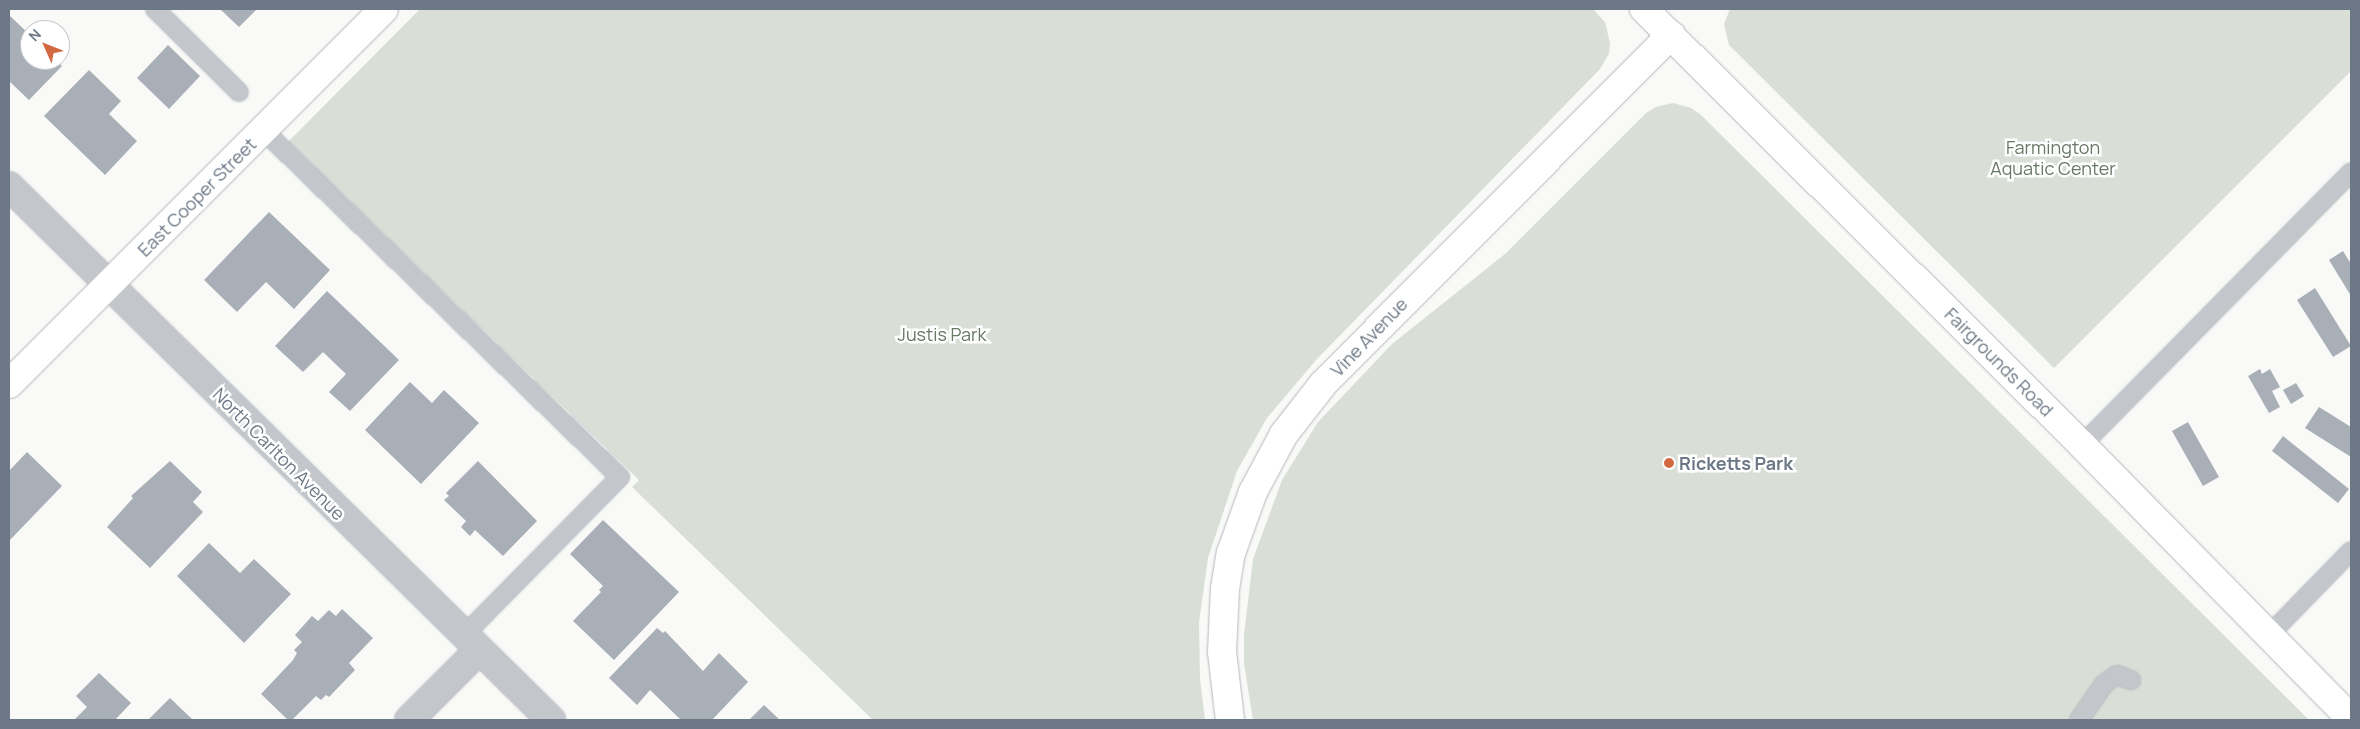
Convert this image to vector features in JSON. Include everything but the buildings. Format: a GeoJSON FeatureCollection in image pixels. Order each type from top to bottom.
{"type":"FeatureCollection","features":[{"type":"Feature","properties":{"kind":"street","name":"East Cooper Street"},"geometry":{"type":"LineString","coordinates":[[9,384],[384,9]]}},
{"type":"Feature","properties":{"kind":"street","name":"Fairgrounds Road"},"geometry":{"type":"LineString","coordinates":[[1644,9],[2082,445],[2351,719]]}},
{"type":"Feature","properties":{"kind":"street","name":"Vine Avenue"},"geometry":{"type":"LineString","coordinates":[[1230,720],[1222,652],[1225,589],[1232,553],[1253,492],[1284,434],[1337,370],[1671,35]]}},
{"type":"Feature","properties":{"kind":"street","name":"North Carlton Avenue"},"geometry":{"type":"LineString","coordinates":[[9,186],[551,720]]}},
{"type":"Feature","properties":{"kind":"street"},"geometry":{"type":"LineString","coordinates":[[409,720],[472,643]]}},
{"type":"Feature","properties":{"kind":"lane"},"geometry":{"type":"LineString","coordinates":[[155,9],[239,92]]}},
{"type":"Feature","properties":{"kind":"lane"},"geometry":{"type":"LineString","coordinates":[[263,130],[620,477],[472,643]]}},
{"type":"Feature","properties":{"kind":"lane"},"geometry":{"type":"LineString","coordinates":[[2082,445],[2351,172]]}},
{"type":"Feature","properties":{"kind":"lane"},"geometry":{"type":"LineString","coordinates":[[2269,635],[2351,551]]}},
{"type":"Feature","properties":{"kind":"lane"},"geometry":{"type":"LineString","coordinates":[[2079,720],[2104,684],[2117,675],[2131,680]]}},
{"type":"Feature","properties":{"kind":"green space","name":"Justis Park"},"geometry":{"type":"Polygon","coordinates":[[[420,9],[1593,9],[1605,22],[1610,43],[1609,54],[1600,69],[1317,359],[1267,418],[1237,471],[1208,558],[1199,623],[1200,679],[1205,720],[873,720],[632,487],[639,480],[288,142],[420,9]]]}},
{"type":"Feature","properties":{"kind":"green space","name":"Farmington Aquatic Center"},"geometry":{"type":"Polygon","coordinates":[[[1730,9],[2351,9],[2351,71],[2054,368],[1729,45],[1724,24],[1730,9]]]}},
{"type":"Feature","properties":{"kind":"green space","name":"Ricketts Park"},"geometry":{"type":"Polygon","coordinates":[[[1673,103],[1691,108],[1701,115],[2309,720],[1253,720],[1244,664],[1244,635],[1253,559],[1282,480],[1318,422],[1392,344],[1505,254],[1646,113],[1656,107],[1673,103]]]}},
{"type":"Feature","properties":{"kind":"place","name":"Ricketts Park"},"geometry":{"type":"Point","coordinates":[1669,463]}}]}
